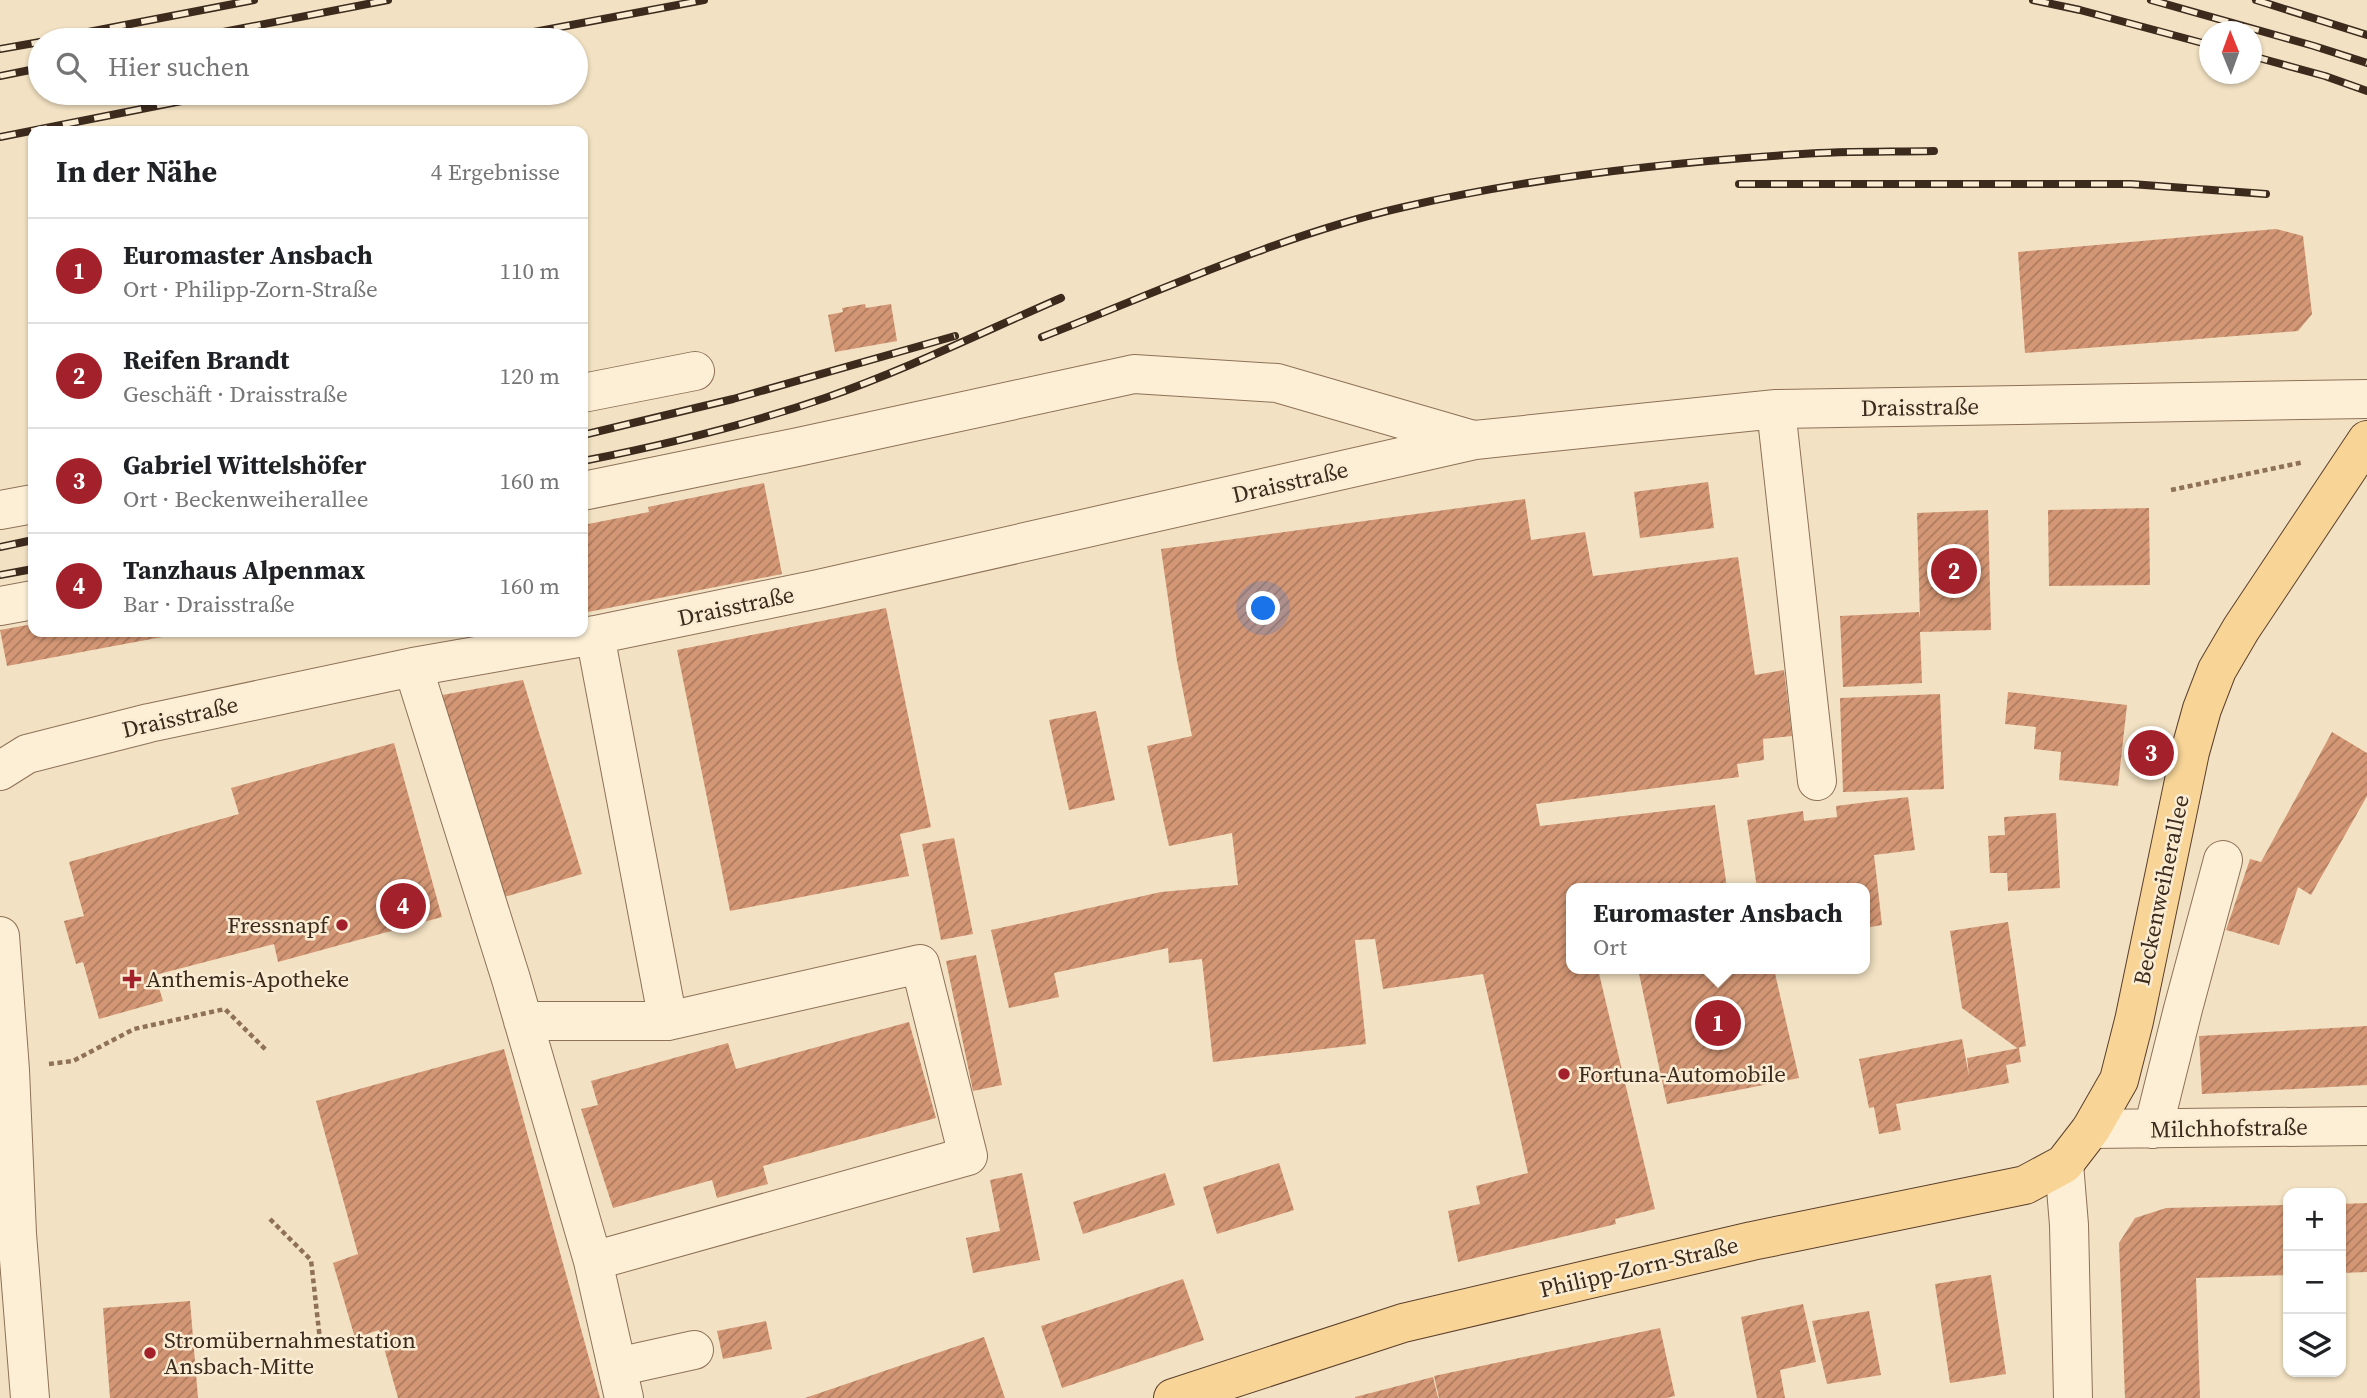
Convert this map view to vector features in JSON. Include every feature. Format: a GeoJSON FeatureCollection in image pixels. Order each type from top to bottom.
{"type":"FeatureCollection","features":[{"type":"Feature","properties":{"kind":"main road","name":"Beckenweiherallee"},"geometry":{"type":"LineString","coordinates":[[2091,1129],[2119,1080],[2140,994],[2190,752],[2217,670],[2241,629],[2367,440]]}},
{"type":"Feature","properties":{"kind":"main road","name":"Philipp-Zorn-Straße"},"geometry":{"type":"LineString","coordinates":[[1173,1398],[1403,1323],[1752,1241],[2025,1185],[2064,1164],[2091,1129]]}},
{"type":"Feature","properties":{"kind":"street"},"geometry":{"type":"LineString","coordinates":[[588,392],[695,371]]}},
{"type":"Feature","properties":{"kind":"street","name":"Draisstraße"},"geometry":{"type":"LineString","coordinates":[[588,490],[1134,374],[1277,383],[1475,440]]}},
{"type":"Feature","properties":{"kind":"street","name":"Draisstraße"},"geometry":{"type":"LineString","coordinates":[[588,636],[832,586],[1475,440],[1776,410],[2367,399]]}},
{"type":"Feature","properties":{"kind":"street"},"geometry":{"type":"LineString","coordinates":[[1776,410],[1817,780]]}},
{"type":"Feature","properties":{"kind":"street"},"geometry":{"type":"LineString","coordinates":[[0,510],[28,505]]}},
{"type":"Feature","properties":{"kind":"street"},"geometry":{"type":"LineString","coordinates":[[0,606],[28,601]]}},
{"type":"Feature","properties":{"kind":"street"},"geometry":{"type":"LineString","coordinates":[[595,635],[668,1021]]}},
{"type":"Feature","properties":{"kind":"street","name":"Draisstraße"},"geometry":{"type":"LineString","coordinates":[[0,771],[27,754],[149,723],[413,667],[584,637]]}},
{"type":"Feature","properties":{"kind":"street"},"geometry":{"type":"LineString","coordinates":[[413,667],[523,1021],[593,1261],[620,1383],[694,1350]]}},
{"type":"Feature","properties":{"kind":"street"},"geometry":{"type":"LineString","coordinates":[[2153,1129],[2223,860]]}},
{"type":"Feature","properties":{"kind":"street"},"geometry":{"type":"LineString","coordinates":[[0,936],[10,1070],[8,1233],[30,1398]]}},
{"type":"Feature","properties":{"kind":"street"},"geometry":{"type":"LineString","coordinates":[[523,1021],[668,1021],[920,964],[968,1156],[593,1261]]}},
{"type":"Feature","properties":{"kind":"street","name":"Milchhofstraße"},"geometry":{"type":"LineString","coordinates":[[2091,1129],[2367,1126]]}},
{"type":"Feature","properties":{"kind":"street"},"geometry":{"type":"LineString","coordinates":[[2064,1164],[2069,1225],[2073,1398]]}},
{"type":"Feature","properties":{"kind":"path"},"geometry":{"type":"LineString","coordinates":[[2171,490],[2308,461]]}},
{"type":"Feature","properties":{"kind":"path"},"geometry":{"type":"LineString","coordinates":[[10,1070],[73,1060],[134,1029],[225,1009],[267,1051]]}},
{"type":"Feature","properties":{"kind":"path"},"geometry":{"type":"LineString","coordinates":[[270,1219],[311,1260],[320,1340]]}},
{"type":"Feature","properties":{"kind":"building"},"geometry":{"type":"Polygon","coordinates":[[[2276,229],[2303,236],[2312,314],[2298,331],[2025,353],[2018,252],[2276,229]]]}},
{"type":"Feature","properties":{"kind":"building"},"geometry":{"type":"Polygon","coordinates":[[[865,304],[866,308],[891,304],[897,341],[835,352],[828,315],[843,312],[842,308],[865,304]]]}},
{"type":"Feature","properties":{"kind":"building"},"geometry":{"type":"Polygon","coordinates":[[[1708,482],[1714,528],[1640,538],[1634,492],[1708,482]]]}},
{"type":"Feature","properties":{"kind":"building"},"geometry":{"type":"Polygon","coordinates":[[[764,483],[782,574],[588,612],[588,524],[649,512],[648,507],[764,483]]]}},
{"type":"Feature","properties":{"kind":"building"},"geometry":{"type":"Polygon","coordinates":[[[1525,499],[1531,540],[1585,532],[1593,576],[1738,557],[1755,675],[1784,670],[1792,736],[1763,739],[1764,760],[1737,764],[1739,777],[1536,804],[1540,826],[1715,805],[1726,883],[1566,883],[1566,974],[1599,974],[1655,1209],[1615,1219],[1616,1224],[1458,1262],[1448,1211],[1480,1204],[1476,1186],[1528,1173],[1483,974],[1383,989],[1375,939],[1355,940],[1366,1044],[1213,1062],[1202,959],[1169,963],[1168,948],[1054,973],[1059,997],[1009,1008],[991,930],[1161,892],[1238,885],[1232,833],[1169,846],[1147,746],[1192,736],[1177,661],[1161,549],[1525,499]]]}},
{"type":"Feature","properties":{"kind":"building"},"geometry":{"type":"Polygon","coordinates":[[[2149,508],[2150,585],[2049,586],[2048,510],[2149,508]]]}},
{"type":"Feature","properties":{"kind":"building"},"geometry":{"type":"Polygon","coordinates":[[[1988,510],[1991,630],[1920,632],[1922,683],[1843,687],[1840,616],[1919,612],[1920,619],[1917,513],[1988,510]]]}},
{"type":"Feature","properties":{"kind":"building"},"geometry":{"type":"Polygon","coordinates":[[[886,608],[931,827],[900,834],[909,876],[730,911],[677,650],[886,608]]]}},
{"type":"Feature","properties":{"kind":"building"},"geometry":{"type":"Polygon","coordinates":[[[28,625],[28,637],[162,637],[7,666],[0,630],[28,625]]]}},
{"type":"Feature","properties":{"kind":"building"},"geometry":{"type":"Polygon","coordinates":[[[523,680],[582,874],[501,898],[437,696],[523,680]]]}},
{"type":"Feature","properties":{"kind":"building"},"geometry":{"type":"Polygon","coordinates":[[[2008,692],[2127,705],[2118,786],[2059,780],[2061,752],[2034,749],[2036,727],[2005,724],[2008,692]]]}},
{"type":"Feature","properties":{"kind":"building"},"geometry":{"type":"Polygon","coordinates":[[[1940,694],[1944,789],[1843,792],[1840,698],[1940,694]]]}},
{"type":"Feature","properties":{"kind":"building"},"geometry":{"type":"Polygon","coordinates":[[[1096,711],[1115,800],[1069,810],[1049,720],[1096,711]]]}},
{"type":"Feature","properties":{"kind":"building"},"geometry":{"type":"Polygon","coordinates":[[[2332,732],[2367,753],[2367,796],[2311,895],[2298,887],[2279,945],[2226,930],[2250,859],[2261,862],[2332,732]]]}},
{"type":"Feature","properties":{"kind":"building"},"geometry":{"type":"Polygon","coordinates":[[[394,743],[442,917],[278,962],[274,944],[155,975],[163,1001],[99,1019],[83,962],[76,964],[64,921],[84,916],[69,862],[239,814],[231,788],[394,743]]]}},
{"type":"Feature","properties":{"kind":"building"},"geometry":{"type":"Polygon","coordinates":[[[1908,797],[1915,850],[1874,855],[1882,925],[1870,927],[1870,883],[1756,883],[1747,820],[1803,811],[1804,821],[1837,817],[1836,806],[1908,797]]]}},
{"type":"Feature","properties":{"kind":"building"},"geometry":{"type":"Polygon","coordinates":[[[2056,813],[2060,888],[2008,891],[2007,873],[1990,873],[1988,836],[2005,835],[2004,817],[2056,813]]]}},
{"type":"Feature","properties":{"kind":"building"},"geometry":{"type":"Polygon","coordinates":[[[954,838],[973,934],[941,940],[922,844],[954,838]]]}},
{"type":"Feature","properties":{"kind":"building"},"geometry":{"type":"Polygon","coordinates":[[[2008,922],[2026,1046],[2017,1048],[1962,1008],[1950,931],[2008,922]]]}},
{"type":"Feature","properties":{"kind":"building"},"geometry":{"type":"Polygon","coordinates":[[[976,955],[1002,1085],[973,1091],[946,961],[976,955]]]}},
{"type":"Feature","properties":{"kind":"building"},"geometry":{"type":"Polygon","coordinates":[[[1639,974],[1775,974],[1799,1078],[1667,1104],[1639,974]]]}},
{"type":"Feature","properties":{"kind":"building"},"geometry":{"type":"Polygon","coordinates":[[[909,1022],[936,1118],[763,1166],[768,1184],[717,1198],[712,1180],[613,1208],[581,1109],[598,1105],[591,1081],[728,1043],[736,1069],[909,1022]]]}},
{"type":"Feature","properties":{"kind":"building"},"geometry":{"type":"Polygon","coordinates":[[[2367,1026],[2367,1085],[2202,1094],[2199,1036],[2367,1026]]]}},
{"type":"Feature","properties":{"kind":"building"},"geometry":{"type":"Polygon","coordinates":[[[1962,1039],[1969,1076],[1967,1058],[2019,1048],[2021,1062],[2006,1065],[2009,1083],[1896,1104],[1901,1130],[1879,1134],[1874,1107],[1869,1108],[1859,1059],[1962,1039]]]}},
{"type":"Feature","properties":{"kind":"building"},"geometry":{"type":"Polygon","coordinates":[[[504,1049],[600,1398],[398,1398],[379,1330],[355,1338],[333,1263],[358,1254],[316,1101],[504,1049]]]}},
{"type":"Feature","properties":{"kind":"building"},"geometry":{"type":"Polygon","coordinates":[[[1279,1163],[1294,1210],[1217,1234],[1203,1187],[1279,1163]]]}},
{"type":"Feature","properties":{"kind":"building"},"geometry":{"type":"Polygon","coordinates":[[[1022,1173],[1040,1260],[973,1273],[966,1238],[1000,1231],[990,1180],[1022,1173]]]}},
{"type":"Feature","properties":{"kind":"building"},"geometry":{"type":"Polygon","coordinates":[[[1165,1173],[1175,1205],[1083,1234],[1073,1202],[1165,1173]]]}},
{"type":"Feature","properties":{"kind":"building"},"geometry":{"type":"Polygon","coordinates":[[[2367,1203],[2367,1272],[2346,1273],[2346,1204],[2367,1203]]]}},
{"type":"Feature","properties":{"kind":"building"},"geometry":{"type":"Polygon","coordinates":[[[2283,1205],[2283,1275],[2196,1278],[2200,1398],[2125,1398],[2119,1243],[2135,1218],[2166,1208],[2283,1205]]]}},
{"type":"Feature","properties":{"kind":"building"},"geometry":{"type":"Polygon","coordinates":[[[1991,1275],[2006,1374],[1950,1383],[1935,1284],[1991,1275]]]}},
{"type":"Feature","properties":{"kind":"building"},"geometry":{"type":"Polygon","coordinates":[[[1183,1279],[1204,1340],[1062,1388],[1041,1326],[1183,1279]]]}},
{"type":"Feature","properties":{"kind":"building","name":"Stromübernahmestation Ansbach-Mitte"},"geometry":{"type":"Polygon","coordinates":[[[190,1301],[198,1398],[110,1398],[103,1308],[190,1301]]]}},
{"type":"Feature","properties":{"kind":"building"},"geometry":{"type":"Polygon","coordinates":[[[1803,1304],[1816,1362],[1780,1370],[1785,1398],[1757,1398],[1741,1317],[1803,1304]]]}},
{"type":"Feature","properties":{"kind":"building"},"geometry":{"type":"Polygon","coordinates":[[[1869,1311],[1881,1375],[1827,1384],[1812,1321],[1869,1311]]]}},
{"type":"Feature","properties":{"kind":"building"},"geometry":{"type":"Polygon","coordinates":[[[766,1321],[772,1349],[723,1359],[717,1331],[766,1321]]]}},
{"type":"Feature","properties":{"kind":"building"},"geometry":{"type":"Polygon","coordinates":[[[1660,1328],[1675,1396],[1439,1398],[1434,1376],[1660,1328]]]}},
{"type":"Feature","properties":{"kind":"building"},"geometry":{"type":"Polygon","coordinates":[[[984,1337],[1005,1398],[805,1398],[984,1337]]]}},
{"type":"Feature","properties":{"kind":"building"},"geometry":{"type":"Polygon","coordinates":[[[1433,1377],[1438,1398],[1355,1398],[1355,1397],[1433,1377]]]}},
{"type":"Feature","properties":{"kind":"railway"},"geometry":{"type":"LineString","coordinates":[[109,28],[254,0]]}},
{"type":"Feature","properties":{"kind":"railway"},"geometry":{"type":"LineString","coordinates":[[244,28],[388,0]]}},
{"type":"Feature","properties":{"kind":"railway"},"geometry":{"type":"LineString","coordinates":[[555,28],[704,0]]}},
{"type":"Feature","properties":{"kind":"railway"},"geometry":{"type":"LineString","coordinates":[[2033,0],[2199,42]]}},
{"type":"Feature","properties":{"kind":"railway"},"geometry":{"type":"LineString","coordinates":[[2151,0],[2367,63]]}},
{"type":"Feature","properties":{"kind":"railway"},"geometry":{"type":"LineString","coordinates":[[2256,0],[2367,35]]}},
{"type":"Feature","properties":{"kind":"railway"},"geometry":{"type":"LineString","coordinates":[[0,49],[28,44]]}},
{"type":"Feature","properties":{"kind":"railway"},"geometry":{"type":"LineString","coordinates":[[2262,59],[2367,91]]}},
{"type":"Feature","properties":{"kind":"railway"},"geometry":{"type":"LineString","coordinates":[[0,76],[28,70]]}},
{"type":"Feature","properties":{"kind":"railway"},"geometry":{"type":"LineString","coordinates":[[56,126],[161,105]]}},
{"type":"Feature","properties":{"kind":"railway"},"geometry":{"type":"LineString","coordinates":[[0,137],[28,131]]}},
{"type":"Feature","properties":{"kind":"railway"},"geometry":{"type":"LineString","coordinates":[[1042,337],[1267,248],[1358,219],[1453,196],[1552,179],[1702,161],[1818,153],[1934,151]]}},
{"type":"Feature","properties":{"kind":"railway"},"geometry":{"type":"LineString","coordinates":[[1739,184],[2131,184],[2266,194]]}},
{"type":"Feature","properties":{"kind":"railway"},"geometry":{"type":"LineString","coordinates":[[588,460],[705,434],[825,398],[914,363],[1061,298]]}},
{"type":"Feature","properties":{"kind":"railway"},"geometry":{"type":"LineString","coordinates":[[588,434],[733,399],[955,336]]}},
{"type":"Feature","properties":{"kind":"railway"},"geometry":{"type":"LineString","coordinates":[[0,547],[28,541]]}},
{"type":"Feature","properties":{"kind":"railway"},"geometry":{"type":"LineString","coordinates":[[0,575],[28,570]]}},
{"type":"Feature","properties":{"kind":"place","name":"Reifen Brandt"},"geometry":{"type":"Point","coordinates":[1954,571]}},
{"type":"Feature","properties":{"kind":"place","name":"Gabriel Wittelshöfer"},"geometry":{"type":"Point","coordinates":[2151,753]}},
{"type":"Feature","properties":{"kind":"place","name":"Tanzhaus Alpenmax"},"geometry":{"type":"Point","coordinates":[403,906]}},
{"type":"Feature","properties":{"kind":"place","name":"Fressnapf"},"geometry":{"type":"Point","coordinates":[342,925]}},
{"type":"Feature","properties":{"kind":"place","name":"Anthemis-Apotheke"},"geometry":{"type":"Point","coordinates":[132,979]}},
{"type":"Feature","properties":{"kind":"place","name":"Euromaster Ansbach"},"geometry":{"type":"Point","coordinates":[1718,1023]}},
{"type":"Feature","properties":{"kind":"place","name":"Fortuna-Automobile"},"geometry":{"type":"Point","coordinates":[1564,1074]}},
{"type":"Feature","properties":{"kind":"place","name":"Stromübernahmestation Ansbach-Mitte"},"geometry":{"type":"Point","coordinates":[150,1353]}}]}
